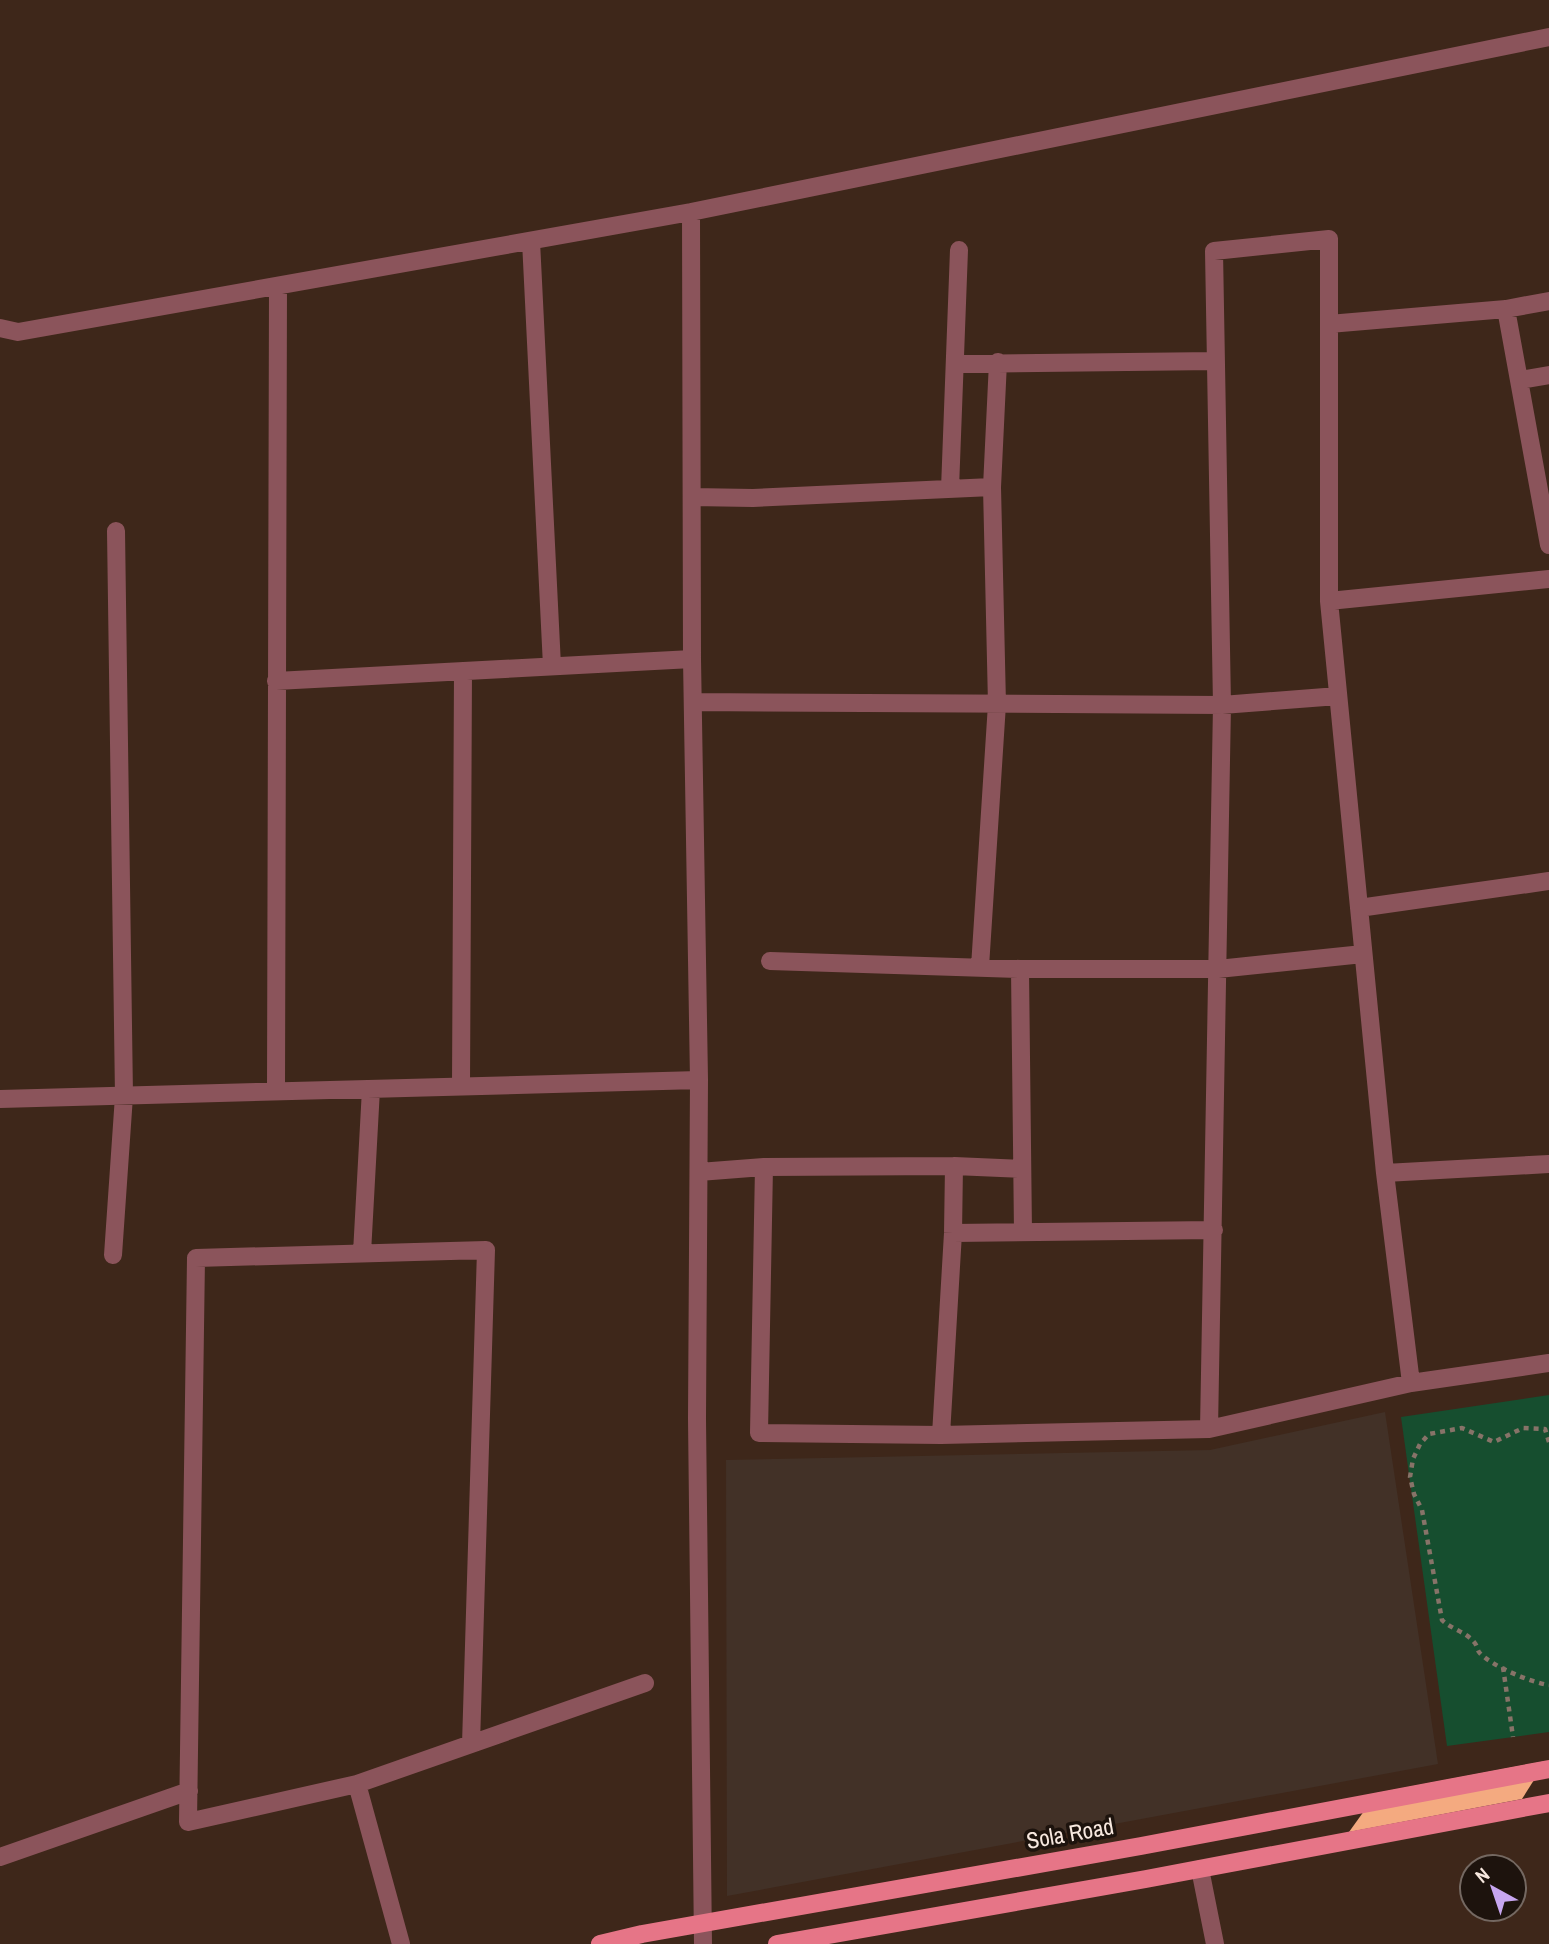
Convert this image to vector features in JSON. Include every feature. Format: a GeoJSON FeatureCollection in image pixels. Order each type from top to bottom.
{"type":"FeatureCollection","features":[{"type":"Feature","properties":{"kind":"main road","name":"Sola Road"},"geometry":{"type":"LineString","coordinates":[[600,1944],[642,1934],[1141,1846],[1549,1769]]}},
{"type":"Feature","properties":{"kind":"main road"},"geometry":{"type":"LineString","coordinates":[[777,1944],[1200,1869],[1549,1803]]}},
{"type":"Feature","properties":{"kind":"street"},"geometry":{"type":"LineString","coordinates":[[0,328],[18,332],[691,212],[1549,37]]}},
{"type":"Feature","properties":{"kind":"street"},"geometry":{"type":"LineString","coordinates":[[691,212],[692,659],[699,1080],[697,1419],[703,1944]]}},
{"type":"Feature","properties":{"kind":"street"},"geometry":{"type":"LineString","coordinates":[[1209,1429],[1222,705],[1214,251],[1329,239],[1329,601],[1385,1173],[1411,1383]]}},
{"type":"Feature","properties":{"kind":"street"},"geometry":{"type":"LineString","coordinates":[[531,241],[552,666]]}},
{"type":"Feature","properties":{"kind":"street"},"geometry":{"type":"LineString","coordinates":[[950,489],[959,250]]}},
{"type":"Feature","properties":{"kind":"street"},"geometry":{"type":"LineString","coordinates":[[276,1091],[278,286]]}},
{"type":"Feature","properties":{"kind":"street"},"geometry":{"type":"LineString","coordinates":[[1329,324],[1506,309],[1549,301]]}},
{"type":"Feature","properties":{"kind":"street"},"geometry":{"type":"LineString","coordinates":[[1506,309],[1549,545]]}},
{"type":"Feature","properties":{"kind":"street"},"geometry":{"type":"LineString","coordinates":[[955,364],[1216,361]]}},
{"type":"Feature","properties":{"kind":"street"},"geometry":{"type":"LineString","coordinates":[[979,967],[997,704],[992,487],[998,362]]}},
{"type":"Feature","properties":{"kind":"street"},"geometry":{"type":"LineString","coordinates":[[1520,380],[1549,375]]}},
{"type":"Feature","properties":{"kind":"street"},"geometry":{"type":"LineString","coordinates":[[692,497],[753,498],[992,487]]}},
{"type":"Feature","properties":{"kind":"street"},"geometry":{"type":"LineString","coordinates":[[113,1255],[124,1096],[116,531]]}},
{"type":"Feature","properties":{"kind":"street"},"geometry":{"type":"LineString","coordinates":[[1329,601],[1549,579]]}},
{"type":"Feature","properties":{"kind":"street"},"geometry":{"type":"LineString","coordinates":[[276,681],[692,659]]}},
{"type":"Feature","properties":{"kind":"street"},"geometry":{"type":"LineString","coordinates":[[461,1086],[463,671]]}},
{"type":"Feature","properties":{"kind":"street"},"geometry":{"type":"LineString","coordinates":[[693,702],[1222,705],[1338,696]]}},
{"type":"Feature","properties":{"kind":"street"},"geometry":{"type":"LineString","coordinates":[[1359,908],[1549,881]]}},
{"type":"Feature","properties":{"kind":"street"},"geometry":{"type":"LineString","coordinates":[[770,961],[1020,969],[1218,969],[1363,954]]}},
{"type":"Feature","properties":{"kind":"street"},"geometry":{"type":"LineString","coordinates":[[1020,969],[1023,1232]]}},
{"type":"Feature","properties":{"kind":"street"},"geometry":{"type":"LineString","coordinates":[[0,1099],[699,1080]]}},
{"type":"Feature","properties":{"kind":"street"},"geometry":{"type":"LineString","coordinates":[[362,1253],[371,1089]]}},
{"type":"Feature","properties":{"kind":"street"},"geometry":{"type":"LineString","coordinates":[[1385,1173],[1549,1164]]}},
{"type":"Feature","properties":{"kind":"street"},"geometry":{"type":"LineString","coordinates":[[699,1171],[764,1167],[954,1166],[1022,1169]]}},
{"type":"Feature","properties":{"kind":"street"},"geometry":{"type":"LineString","coordinates":[[941,1435],[953,1233],[954,1166]]}},
{"type":"Feature","properties":{"kind":"street"},"geometry":{"type":"LineString","coordinates":[[764,1167],[759,1433],[941,1435],[1209,1429],[1411,1383],[1549,1363]]}},
{"type":"Feature","properties":{"kind":"street"},"geometry":{"type":"LineString","coordinates":[[953,1233],[1214,1230]]}},
{"type":"Feature","properties":{"kind":"street"},"geometry":{"type":"LineString","coordinates":[[471,1744],[486,1250],[196,1258],[188,1822],[358,1784],[645,1683]]}},
{"type":"Feature","properties":{"kind":"street"},"geometry":{"type":"LineString","coordinates":[[358,1784],[401,1944]]}},
{"type":"Feature","properties":{"kind":"street"},"geometry":{"type":"LineString","coordinates":[[0,1857],[188,1791]]}},
{"type":"Feature","properties":{"kind":"street"},"geometry":{"type":"LineString","coordinates":[[1200,1869],[1215,1944]]}},
{"type":"Feature","properties":{"kind":"path"},"geometry":{"type":"LineString","coordinates":[[1549,1442],[1545,1429],[1523,1429],[1494,1442],[1462,1428],[1429,1434],[1420,1444],[1413,1459],[1410,1477],[1422,1510],[1442,1620],[1474,1642],[1489,1662],[1522,1678],[1549,1685]]}},
{"type":"Feature","properties":{"kind":"path"},"geometry":{"type":"LineString","coordinates":[[1503,1667],[1513,1737]]}},
{"type":"Feature","properties":{"kind":"shaded area"},"geometry":{"type":"Polygon","coordinates":[[[1385,1412],[1438,1764],[727,1896],[726,1460],[1210,1450],[1385,1412]]]}},
{"type":"Feature","properties":{"kind":"green space"},"geometry":{"type":"Polygon","coordinates":[[[1549,1395],[1549,1732],[1447,1746],[1401,1417],[1549,1395]]]}},
{"type":"Feature","properties":{"kind":"building"},"geometry":{"type":"Polygon","coordinates":[[[1546,1761],[1522,1799],[1349,1832],[1377,1793],[1546,1761]]]}}]}
